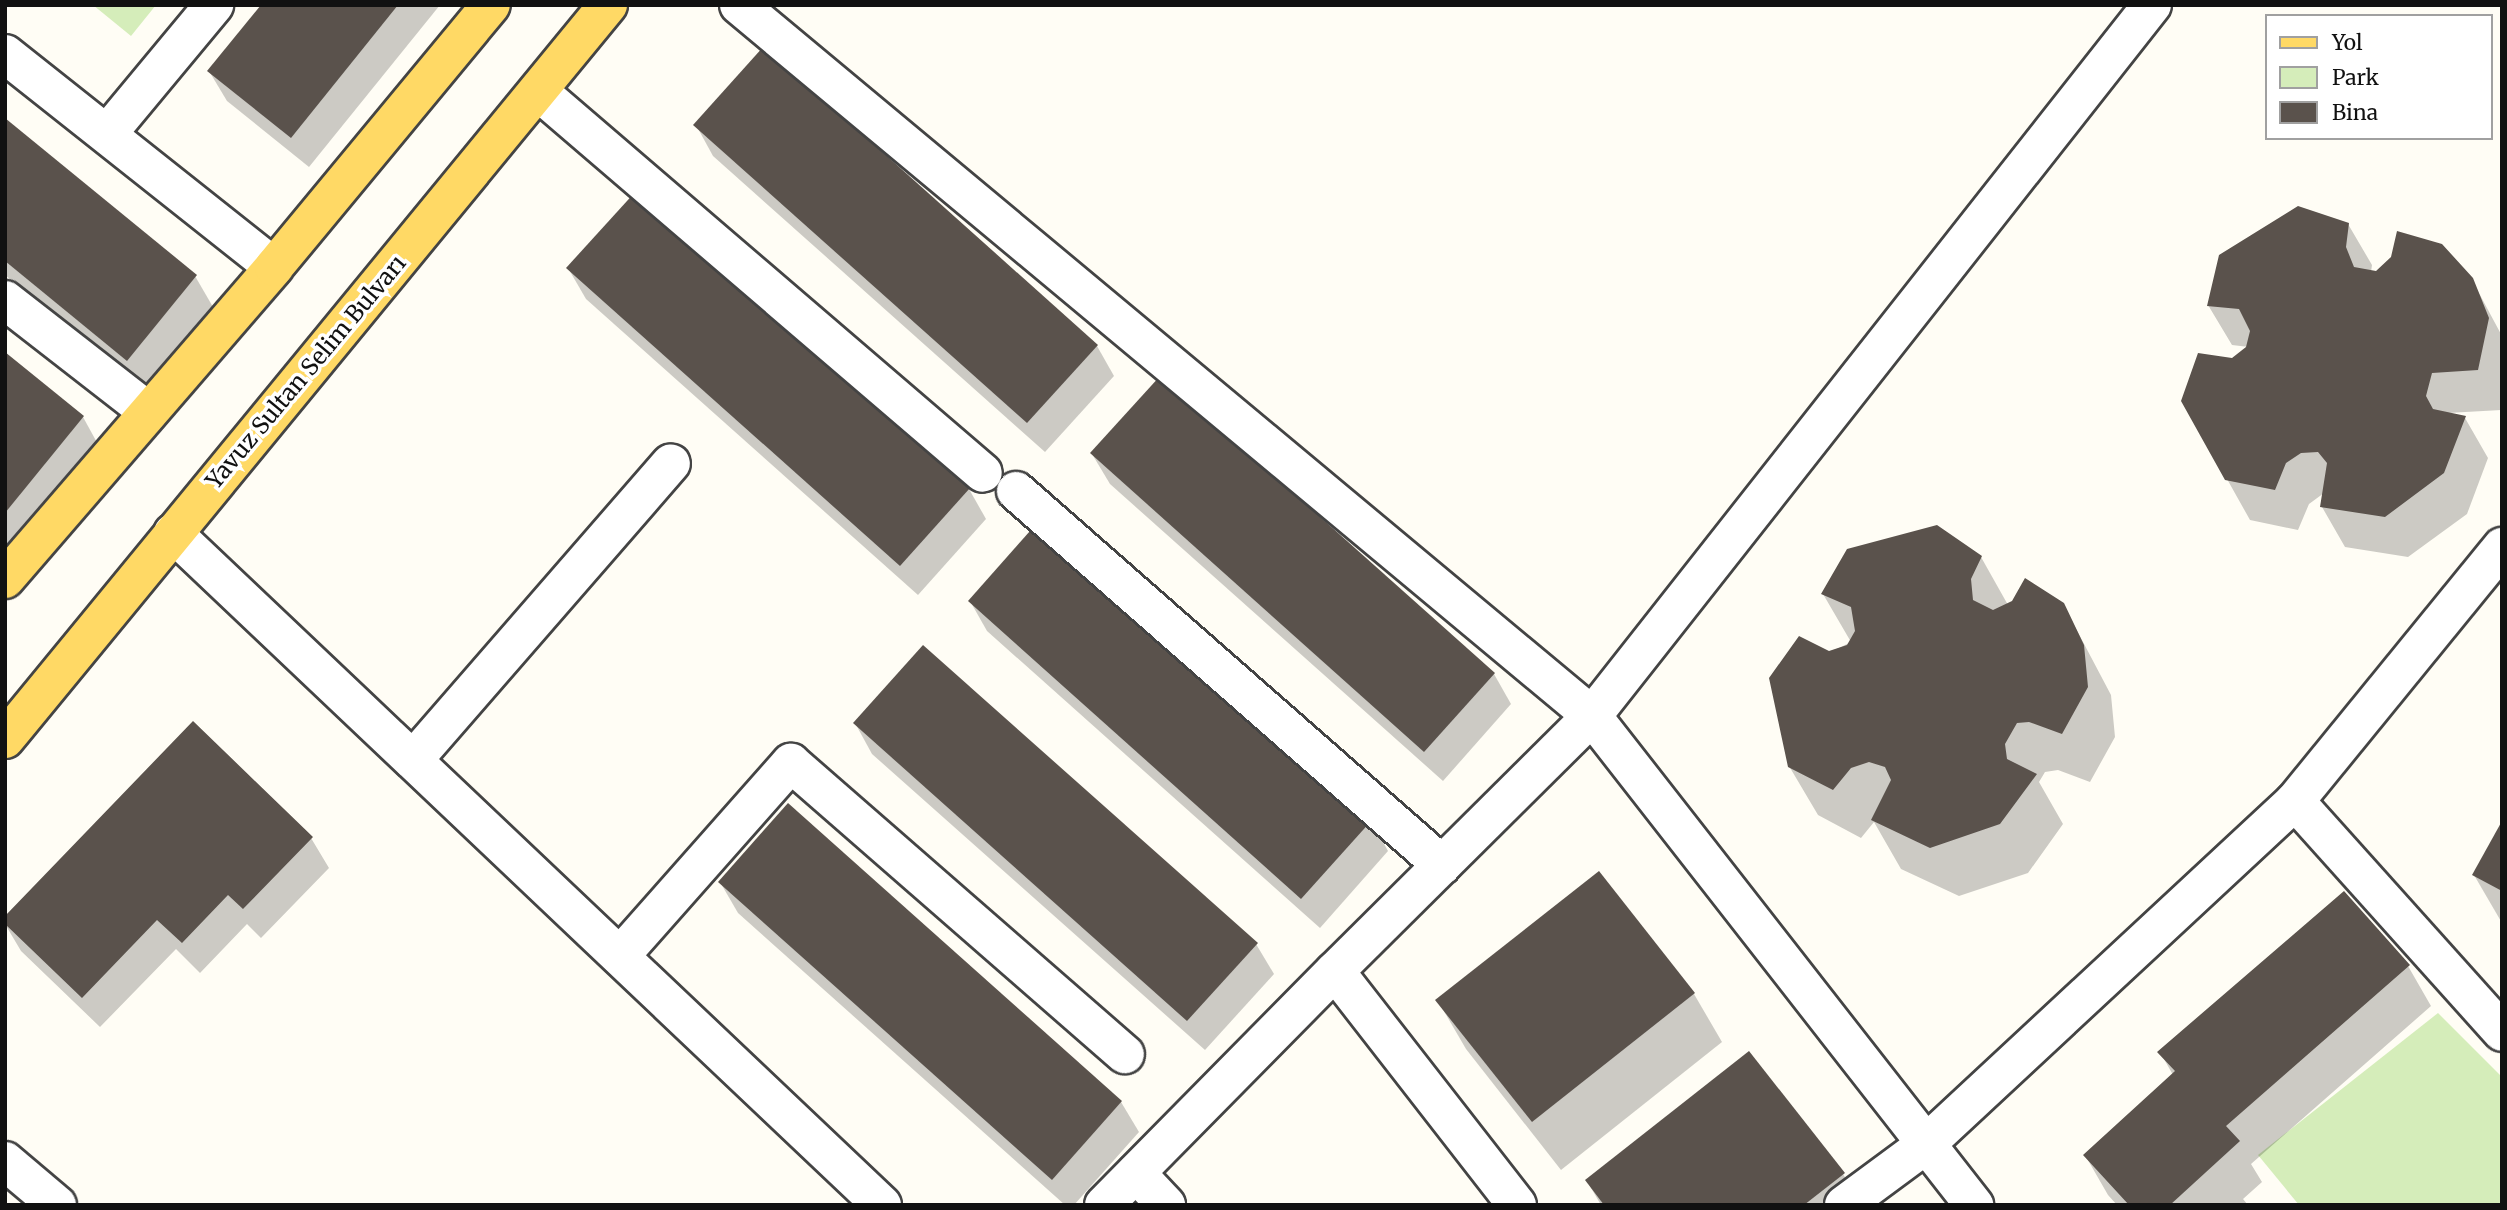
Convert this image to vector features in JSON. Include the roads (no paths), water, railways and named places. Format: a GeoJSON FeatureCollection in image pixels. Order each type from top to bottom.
{"type":"FeatureCollection","features":[{"type":"Feature","properties":{"kind":"main road"},"geometry":{"type":"LineString","coordinates":[[5,579],[274,267],[491,5]]}},
{"type":"Feature","properties":{"kind":"main road","name":"Yavuz Sultan Selim Bulvarı"},"geometry":{"type":"LineString","coordinates":[[5,739],[608,5]]}},
{"type":"Feature","properties":{"kind":"street"},"geometry":{"type":"LineString","coordinates":[[107,134],[214,5]]}},
{"type":"Feature","properties":{"kind":"street"},"geometry":{"type":"LineString","coordinates":[[739,5],[1592,716],[1917,1151],[1949,1205]]}},
{"type":"Feature","properties":{"kind":"street"},"geometry":{"type":"LineString","coordinates":[[1104,1205],[1592,716],[2152,5]]}},
{"type":"Feature","properties":{"kind":"street"},"geometry":{"type":"LineString","coordinates":[[5,54],[274,267]]}},
{"type":"Feature","properties":{"kind":"street"},"geometry":{"type":"LineString","coordinates":[[538,91],[984,473]]}},
{"type":"Feature","properties":{"kind":"street"},"geometry":{"type":"LineString","coordinates":[[5,300],[149,412]]}},
{"type":"Feature","properties":{"kind":"street"},"geometry":{"type":"LineString","coordinates":[[413,760],[671,463]]}},
{"type":"Feature","properties":{"kind":"street"},"geometry":{"type":"LineString","coordinates":[[1016,491],[1442,865]]}},
{"type":"Feature","properties":{"kind":"street"},"geometry":{"type":"LineString","coordinates":[[173,533],[883,1205]]}},
{"type":"Feature","properties":{"kind":"street"},"geometry":{"type":"LineString","coordinates":[[1844,1205],[1917,1151],[2295,801],[2502,547]]}},
{"type":"Feature","properties":{"kind":"street"},"geometry":{"type":"LineString","coordinates":[[620,956],[791,763],[1125,1054]]}},
{"type":"Feature","properties":{"kind":"street"},"geometry":{"type":"LineString","coordinates":[[2295,801],[2502,1032]]}},
{"type":"Feature","properties":{"kind":"street"},"geometry":{"type":"LineString","coordinates":[[1335,971],[1517,1205]]}},
{"type":"Feature","properties":{"kind":"street"},"geometry":{"type":"LineString","coordinates":[[1917,1151],[1974,1205]]}},
{"type":"Feature","properties":{"kind":"street"},"geometry":{"type":"LineString","coordinates":[[5,1161],[57,1205]]}},
{"type":"Feature","properties":{"kind":"street"},"geometry":{"type":"LineString","coordinates":[[1136,1173],[1166,1205]]}}]}
